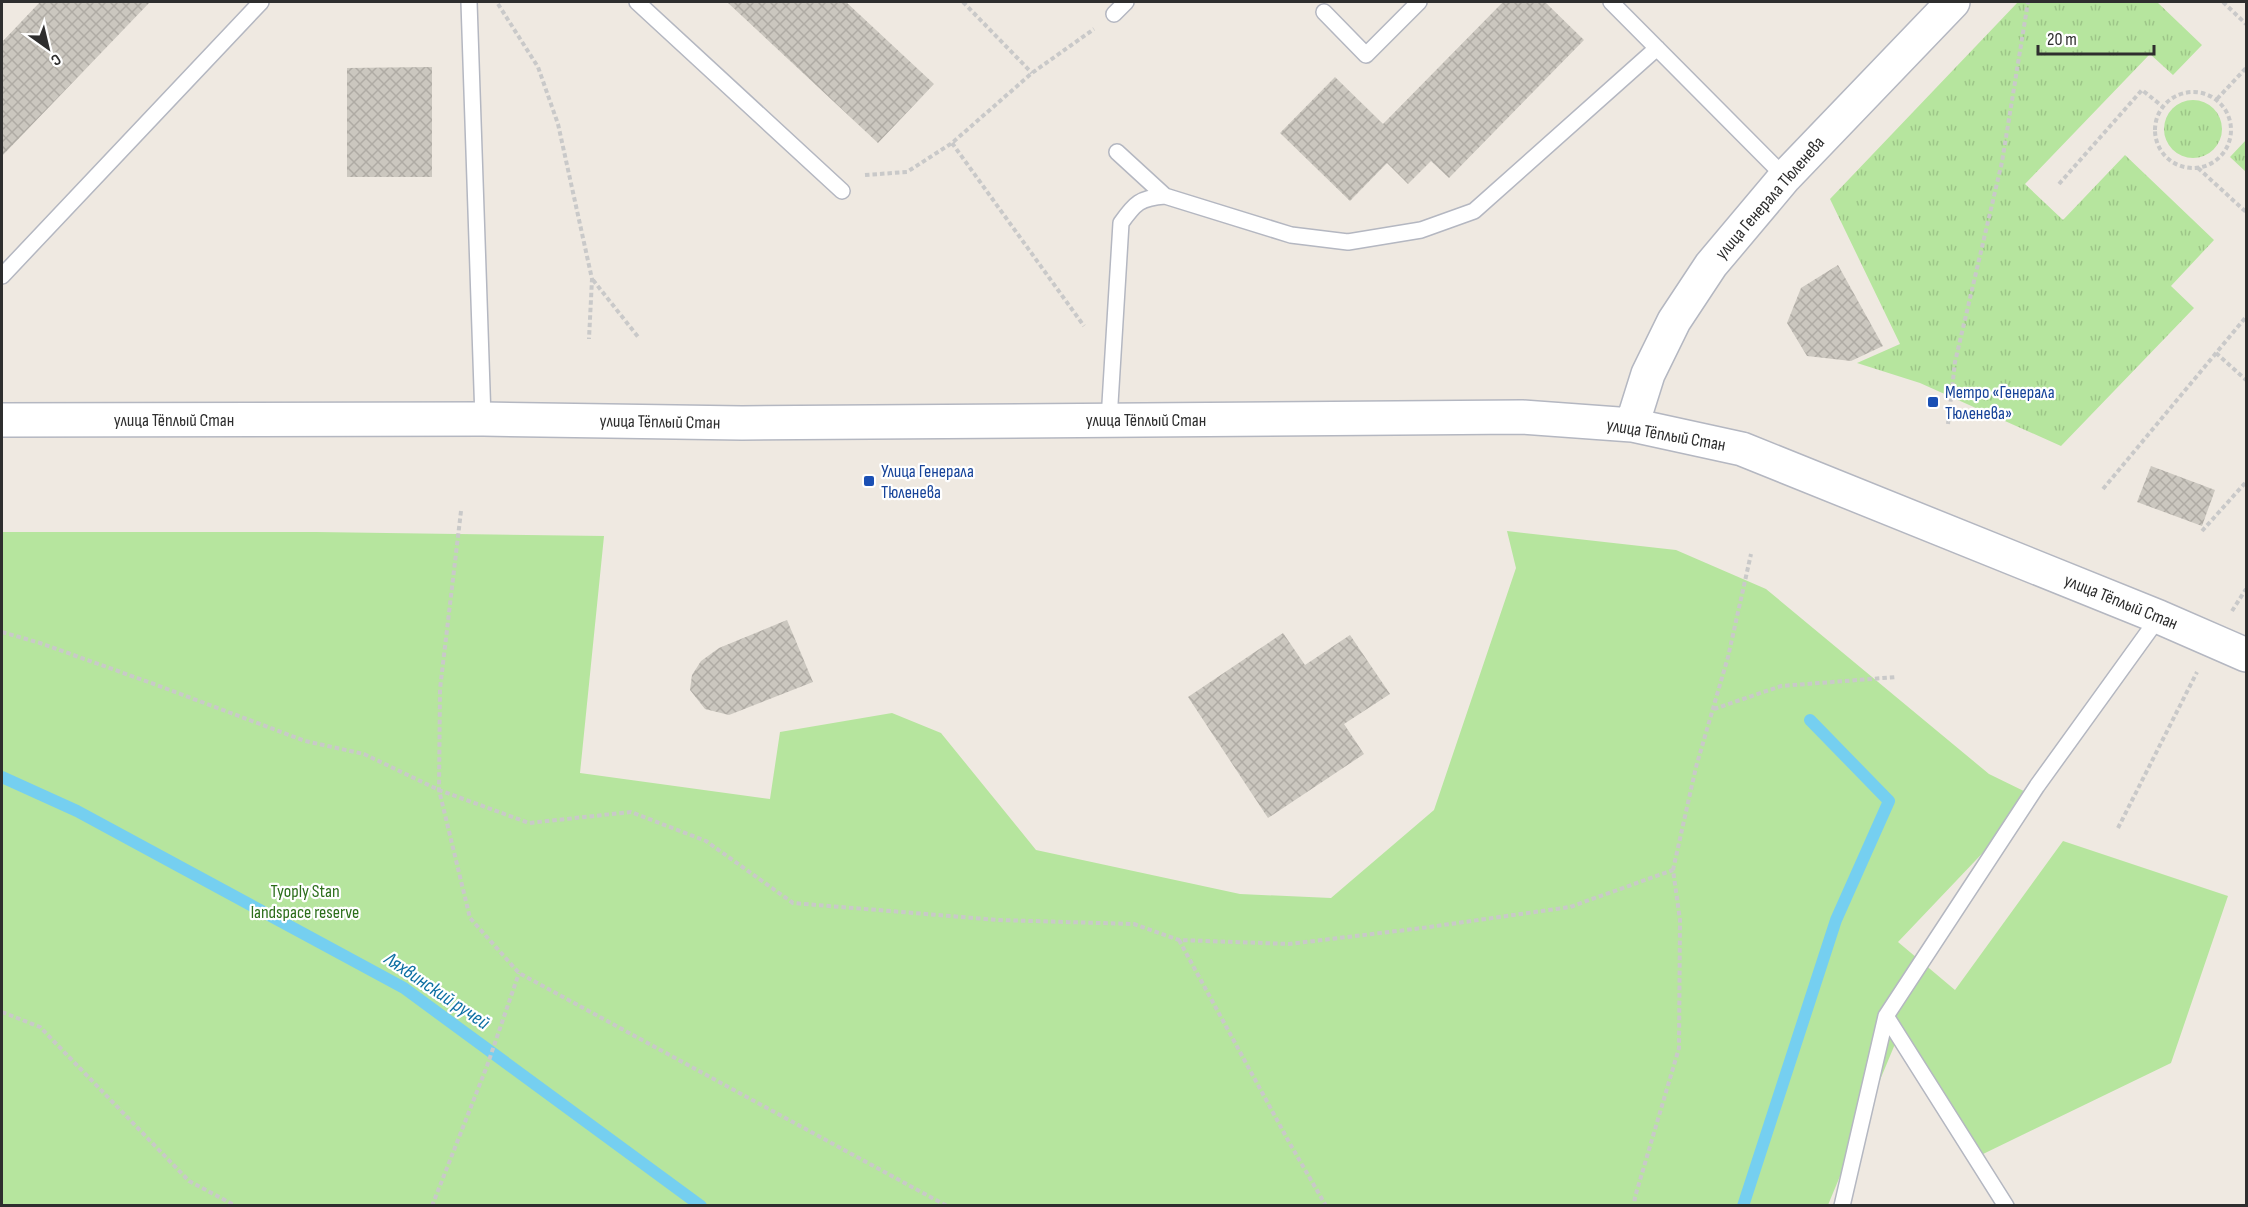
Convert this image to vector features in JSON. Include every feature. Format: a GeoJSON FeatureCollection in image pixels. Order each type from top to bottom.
{"type":"FeatureCollection","features":[{"type":"Feature","properties":{"kind":"street","name":"улица Генерала Тюленева"},"geometry":{"type":"LineString","coordinates":[[1632,425],[1648,374],[1674,321],[1711,265],[1785,177],[1953,2]]}},
{"type":"Feature","properties":{"kind":"street","name":"улица Тёплый Стан"},"geometry":{"type":"LineString","coordinates":[[2,420],[483,419],[742,423],[1522,417],[1632,425],[1742,449],[2159,617],[2247,655]]}},
{"type":"Feature","properties":{"kind":"lane"},"geometry":{"type":"LineString","coordinates":[[2,276],[261,2]]}},
{"type":"Feature","properties":{"kind":"lane"},"geometry":{"type":"LineString","coordinates":[[469,2],[483,419]]}},
{"type":"Feature","properties":{"kind":"lane"},"geometry":{"type":"LineString","coordinates":[[637,2],[842,191]]}},
{"type":"Feature","properties":{"kind":"lane"},"geometry":{"type":"LineString","coordinates":[[1114,14],[1125,2]]}},
{"type":"Feature","properties":{"kind":"lane"},"geometry":{"type":"LineString","coordinates":[[1324,12],[1366,55],[1419,2]]}},
{"type":"Feature","properties":{"kind":"lane"},"geometry":{"type":"LineString","coordinates":[[1611,2],[1785,177]]}},
{"type":"Feature","properties":{"kind":"lane"},"geometry":{"type":"LineString","coordinates":[[1109,420],[1120,223],[1135,205],[1147,198],[1165,196],[1291,235],[1348,242],[1421,230],[1474,211],[1657,48]]}},
{"type":"Feature","properties":{"kind":"lane"},"geometry":{"type":"LineString","coordinates":[[1116,152],[1165,196]]}},
{"type":"Feature","properties":{"kind":"lane"},"geometry":{"type":"LineString","coordinates":[[1842,1206],[1886,1016],[2037,786],[2159,617]]}},
{"type":"Feature","properties":{"kind":"lane"},"geometry":{"type":"LineString","coordinates":[[1886,1016],[2006,1206]]}},
{"type":"Feature","properties":{"kind":"path"},"geometry":{"type":"LineString","coordinates":[[497,2],[538,66],[558,124],[592,279],[588,339]]}},
{"type":"Feature","properties":{"kind":"path"},"geometry":{"type":"LineString","coordinates":[[963,2],[1032,74]]}},
{"type":"Feature","properties":{"kind":"path"},"geometry":{"type":"LineString","coordinates":[[1948,424],[1955,362],[2002,162],[2028,2]]}},
{"type":"Feature","properties":{"kind":"path"},"geometry":{"type":"LineString","coordinates":[[2223,2],[2247,24]]}},
{"type":"Feature","properties":{"kind":"path"},"geometry":{"type":"LineString","coordinates":[[828,178],[907,172],[952,143],[1032,74],[1114,14]]}},
{"type":"Feature","properties":{"kind":"path"},"geometry":{"type":"LineString","coordinates":[[2217,99],[2247,68]]}},
{"type":"Feature","properties":{"kind":"path"},"geometry":{"type":"LineString","coordinates":[[2059,184],[2142,90],[2162,106]]}},
{"type":"Feature","properties":{"kind":"path"},"geometry":{"type":"LineString","coordinates":[[2188,91],[2203,92],[2217,99],[2227,110],[2231,124],[2231,140],[2224,153],[2213,163],[2198,168],[2183,168],[2170,160],[2160,149],[2155,135],[2156,120],[2162,106],[2174,96],[2188,91]]}},
{"type":"Feature","properties":{"kind":"path"},"geometry":{"type":"LineString","coordinates":[[952,143],[1084,326]]}},
{"type":"Feature","properties":{"kind":"path"},"geometry":{"type":"LineString","coordinates":[[2198,168],[2247,212]]}},
{"type":"Feature","properties":{"kind":"path"},"geometry":{"type":"LineString","coordinates":[[592,279],[639,338]]}},
{"type":"Feature","properties":{"kind":"path"},"geometry":{"type":"LineString","coordinates":[[2103,489],[2247,317]]}},
{"type":"Feature","properties":{"kind":"path"},"geometry":{"type":"LineString","coordinates":[[2216,353],[2247,380]]}},
{"type":"Feature","properties":{"kind":"path"},"geometry":{"type":"LineString","coordinates":[[2202,531],[2247,482]]}},
{"type":"Feature","properties":{"kind":"path"},"geometry":{"type":"LineString","coordinates":[[461,512],[440,689],[438,790],[470,918],[519,973],[947,1206]]}},
{"type":"Feature","properties":{"kind":"path"},"geometry":{"type":"LineString","coordinates":[[1634,1206],[1679,1048],[1680,920],[1673,870],[1696,767],[1728,657],[1751,554]]}},
{"type":"Feature","properties":{"kind":"path"},"geometry":{"type":"LineString","coordinates":[[2118,828],[2212,640],[2247,589]]}},
{"type":"Feature","properties":{"kind":"path"},"geometry":{"type":"LineString","coordinates":[[2,632],[40,643],[305,741],[364,753],[438,790],[529,823],[631,812],[706,841],[793,903],[998,920],[1134,924],[1179,940],[1289,944],[1570,907],[1673,870]]}},
{"type":"Feature","properties":{"kind":"path"},"geometry":{"type":"LineString","coordinates":[[1713,709],[1781,686],[1896,677]]}},
{"type":"Feature","properties":{"kind":"path"},"geometry":{"type":"LineString","coordinates":[[1179,940],[1283,1132],[1326,1206]]}},
{"type":"Feature","properties":{"kind":"path"},"geometry":{"type":"LineString","coordinates":[[432,1206],[487,1066],[519,973]]}},
{"type":"Feature","properties":{"kind":"path"},"geometry":{"type":"LineString","coordinates":[[2,1012],[40,1027],[189,1181],[236,1206]]}},
{"type":"Feature","properties":{"kind":"green space"},"geometry":{"type":"Polygon","coordinates":[[[2018,2],[2157,2],[2202,45],[2173,75],[2150,54],[2025,184],[2063,220],[2125,155],[2214,240],[2171,286],[2194,308],[2061,446],[1920,383],[1857,363],[1900,344],[1830,199],[2018,2]]]}},
{"type":"Feature","properties":{"kind":"green space"},"geometry":{"type":"Polygon","coordinates":[[[2193,100],[2204,102],[2217,113],[2222,129],[2220,140],[2209,153],[2193,158],[2182,156],[2169,145],[2164,129],[2166,118],[2177,105],[2193,100]]]}},
{"type":"Feature","properties":{"kind":"green space"},"geometry":{"type":"Polygon","coordinates":[[[2246,140],[2246,172],[2230,157],[2246,140]]]}},
{"type":"Feature","properties":{"kind":"green space","name":"Tyoply Stan landspace reserve"},"geometry":{"type":"Polygon","coordinates":[[[1507,531],[1676,550],[1766,589],[1989,774],[2036,797],[1898,942],[1955,990],[2063,841],[2228,896],[2171,1063],[1981,1155],[1895,1044],[1828,1205],[2,1205],[2,532],[316,532],[604,536],[580,773],[770,799],[780,732],[892,713],[941,733],[1036,850],[1240,894],[1331,898],[1434,810],[1516,568],[1507,531]]]}},
{"type":"Feature","properties":{"kind":"building"},"geometry":{"type":"Polygon","coordinates":[[[40,2],[150,2],[2,156],[2,42],[40,2]]]}},
{"type":"Feature","properties":{"kind":"building"},"geometry":{"type":"Polygon","coordinates":[[[727,2],[846,2],[934,84],[878,143],[727,2]]]}},
{"type":"Feature","properties":{"kind":"building"},"geometry":{"type":"Polygon","coordinates":[[[1503,2],[1545,2],[1584,40],[1449,178],[1431,161],[1408,184],[1387,163],[1350,201],[1280,133],[1335,77],[1383,124],[1503,2]]]}},
{"type":"Feature","properties":{"kind":"building"},"geometry":{"type":"Polygon","coordinates":[[[432,67],[432,177],[347,177],[347,68],[432,67]]]}},
{"type":"Feature","properties":{"kind":"building"},"geometry":{"type":"Polygon","coordinates":[[[1838,265],[1883,346],[1851,361],[1807,356],[1787,323],[1801,288],[1838,265]]]}},
{"type":"Feature","properties":{"kind":"building"},"geometry":{"type":"Polygon","coordinates":[[[2151,466],[2215,490],[2202,526],[2137,502],[2151,466]]]}},
{"type":"Feature","properties":{"kind":"building"},"geometry":{"type":"Polygon","coordinates":[[[787,620],[813,682],[729,715],[705,709],[690,690],[692,675],[701,661],[719,648],[787,620]]]}},
{"type":"Feature","properties":{"kind":"building"},"geometry":{"type":"Polygon","coordinates":[[[1283,633],[1305,665],[1350,635],[1390,694],[1344,724],[1364,754],[1268,818],[1188,697],[1283,633]]]}},
{"type":"Feature","properties":{"kind":"waterway"},"geometry":{"type":"LineString","coordinates":[[1743,1206],[1836,920],[1889,801],[1810,720]]}},
{"type":"Feature","properties":{"kind":"waterway","name":"Ляхвинский ручей"},"geometry":{"type":"LineString","coordinates":[[2,777],[77,811],[404,988],[701,1206]]}},
{"type":"Feature","properties":{"kind":"place","name":"Метро «Генерала Тюленева»"},"geometry":{"type":"Point","coordinates":[1933,402]}},
{"type":"Feature","properties":{"kind":"place","name":"Улица Генерала Тюленева"},"geometry":{"type":"Point","coordinates":[869,481]}}]}
